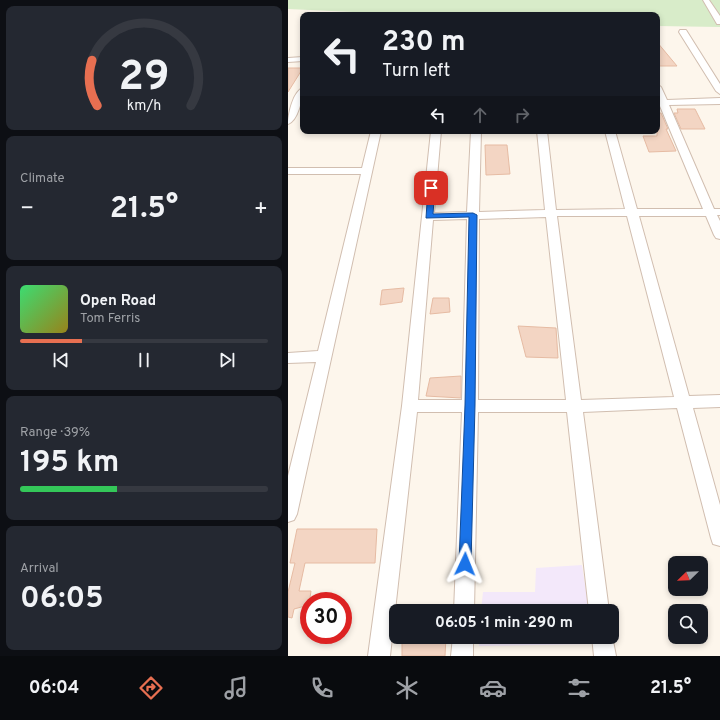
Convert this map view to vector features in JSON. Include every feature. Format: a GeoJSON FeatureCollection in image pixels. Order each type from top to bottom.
{"type":"FeatureCollection","features":[{"type":"Feature","properties":{"kind":"street"},"geometry":{"type":"LineString","coordinates":[[706,0],[720,22]]}},
{"type":"Feature","properties":{"kind":"street"},"geometry":{"type":"LineString","coordinates":[[683,32],[720,91]]}},
{"type":"Feature","properties":{"kind":"street"},"geometry":{"type":"LineString","coordinates":[[288,60],[300,59]]}},
{"type":"Feature","properties":{"kind":"street"},"geometry":{"type":"LineString","coordinates":[[288,121],[300,97]]}},
{"type":"Feature","properties":{"kind":"street"},"geometry":{"type":"LineString","coordinates":[[720,101],[660,102],[715,212],[720,234]]}},
{"type":"Feature","properties":{"kind":"street"},"geometry":{"type":"LineString","coordinates":[[288,514],[375,134]]}},
{"type":"Feature","properties":{"kind":"street"},"geometry":{"type":"LineString","coordinates":[[379,656],[410,406],[436,134]]}},
{"type":"Feature","properties":{"kind":"street"},"geometry":{"type":"LineString","coordinates":[[464,604],[476,134]]}},
{"type":"Feature","properties":{"kind":"street"},"geometry":{"type":"LineString","coordinates":[[542,134],[598,604]]}},
{"type":"Feature","properties":{"kind":"street"},"geometry":{"type":"LineString","coordinates":[[611,134],[720,538]]}},
{"type":"Feature","properties":{"kind":"street"},"geometry":{"type":"LineString","coordinates":[[288,171],[367,171]]}},
{"type":"Feature","properties":{"kind":"street"},"geometry":{"type":"LineString","coordinates":[[429,217],[551,213],[715,212]]}},
{"type":"Feature","properties":{"kind":"street"},"geometry":{"type":"LineString","coordinates":[[288,358],[324,356]]}},
{"type":"Feature","properties":{"kind":"street"},"geometry":{"type":"LineString","coordinates":[[410,406],[575,406],[720,401]]}},
{"type":"Feature","properties":{"kind":"street"},"geometry":{"type":"LineString","coordinates":[[462,656],[463,644]]}},
{"type":"Feature","properties":{"kind":"street"},"geometry":{"type":"LineString","coordinates":[[603,644],[605,656]]}},
{"type":"Feature","properties":{"kind":"shaded area"},"geometry":{"type":"Polygon","coordinates":[[[582,565],[588,604],[482,604],[483,592],[535,592],[536,568],[582,565]]]}},
{"type":"Feature","properties":{"kind":"shaded area"},"geometry":{"type":"Polygon","coordinates":[[[479,644],[594,644],[479,646],[479,644]]]}},
{"type":"Feature","properties":{"kind":"green space"},"geometry":{"type":"Polygon","coordinates":[[[288,0],[720,0],[720,27],[660,26],[660,12],[353,12],[288,9],[288,0]]]}},
{"type":"Feature","properties":{"kind":"building"},"geometry":{"type":"Polygon","coordinates":[[[660,46],[677,66],[660,66],[660,46]]]}},
{"type":"Feature","properties":{"kind":"building"},"geometry":{"type":"Polygon","coordinates":[[[288,68],[300,68],[300,73],[288,92],[288,68]]]}},
{"type":"Feature","properties":{"kind":"building"},"geometry":{"type":"Polygon","coordinates":[[[677,109],[695,109],[705,129],[681,129],[674,113],[678,113],[677,109]]]}},
{"type":"Feature","properties":{"kind":"building"},"geometry":{"type":"Polygon","coordinates":[[[661,113],[668,129],[666,129],[676,151],[649,152],[643,136],[657,136],[657,134],[660,134],[661,113]]]}},
{"type":"Feature","properties":{"kind":"building"},"geometry":{"type":"Polygon","coordinates":[[[485,145],[507,145],[510,174],[486,175],[485,145]]]}},
{"type":"Feature","properties":{"kind":"building"},"geometry":{"type":"Polygon","coordinates":[[[404,288],[402,302],[380,305],[382,290],[404,288]]]}},
{"type":"Feature","properties":{"kind":"building"},"geometry":{"type":"Polygon","coordinates":[[[433,298],[449,298],[450,312],[430,314],[433,298]]]}},
{"type":"Feature","properties":{"kind":"building"},"geometry":{"type":"Polygon","coordinates":[[[518,326],[556,328],[558,358],[526,357],[518,326]]]}},
{"type":"Feature","properties":{"kind":"building"},"geometry":{"type":"Polygon","coordinates":[[[461,376],[461,398],[426,396],[430,378],[461,376]]]}},
{"type":"Feature","properties":{"kind":"building"},"geometry":{"type":"Polygon","coordinates":[[[297,529],[377,529],[375,563],[305,563],[299,591],[311,592],[300,592],[300,607],[294,609],[292,618],[288,617],[288,592],[295,563],[290,563],[297,529]]]}},
{"type":"Feature","properties":{"kind":"building"},"geometry":{"type":"Polygon","coordinates":[[[402,644],[446,644],[445,656],[402,656],[402,644]]]}},
{"type":"Feature","properties":{"kind":"route"},"geometry":{"type":"LineString","coordinates":[[431,188],[429,217],[473,215],[470,405],[465,564]]}}]}
